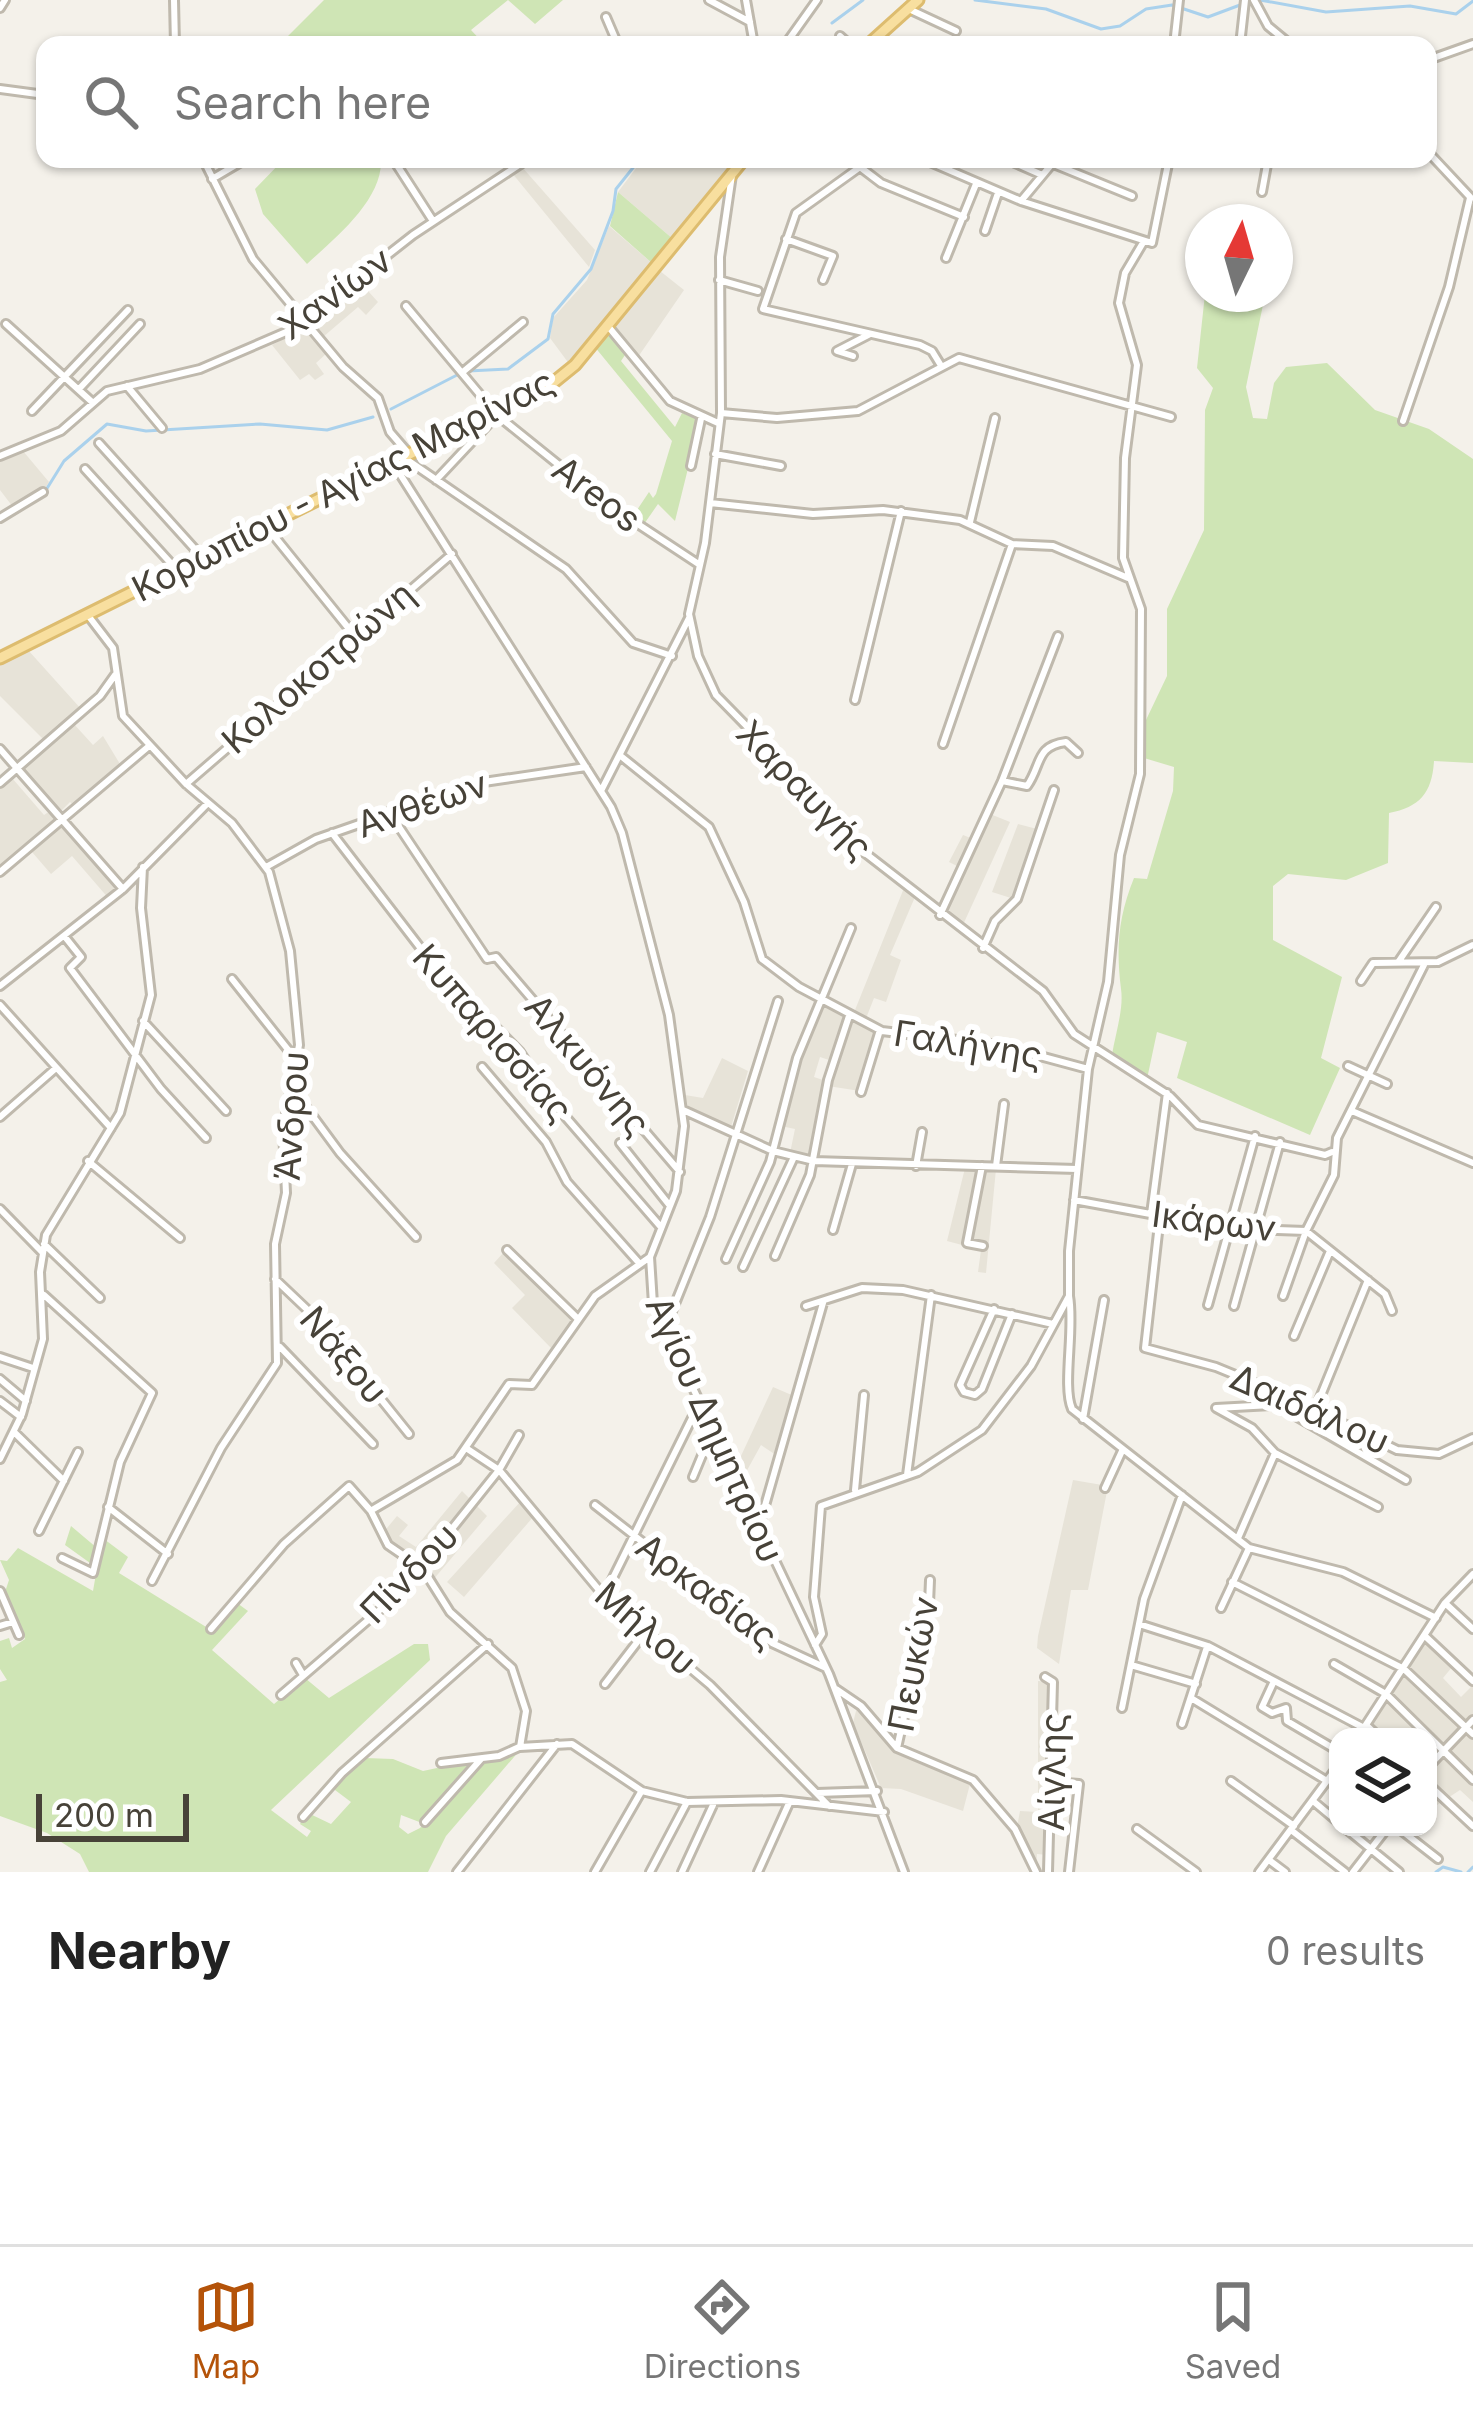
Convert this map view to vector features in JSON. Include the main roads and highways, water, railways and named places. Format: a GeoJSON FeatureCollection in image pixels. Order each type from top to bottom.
{"type":"FeatureCollection","features":[{"type":"Feature","properties":{"kind":"main road"},"geometry":{"type":"LineString","coordinates":[[878,36],[918,0]]}},
{"type":"Feature","properties":{"kind":"main road","name":"Κορωπίου - Αγίας Μαρίνας"},"geometry":{"type":"LineString","coordinates":[[0,658],[496,413],[565,374],[736,168]]}},
{"type":"Feature","properties":{"kind":"waterway"},"geometry":{"type":"LineString","coordinates":[[832,23],[863,0]]}},
{"type":"Feature","properties":{"kind":"waterway"},"geometry":{"type":"LineString","coordinates":[[975,0],[1046,9],[1101,29],[1120,26],[1146,9],[1172,5],[1208,17],[1240,5]]}},
{"type":"Feature","properties":{"kind":"waterway"},"geometry":{"type":"LineString","coordinates":[[1260,0],[1326,12],[1410,6],[1456,14],[1473,1]]}},
{"type":"Feature","properties":{"kind":"waterway"},"geometry":{"type":"LineString","coordinates":[[468,371],[508,369],[548,339],[553,314],[591,269],[613,211],[616,189],[633,168]]}},
{"type":"Feature","properties":{"kind":"waterway"},"geometry":{"type":"LineString","coordinates":[[391,409],[459,374]]}},
{"type":"Feature","properties":{"kind":"waterway"},"geometry":{"type":"LineString","coordinates":[[46,490],[64,461],[107,424],[146,431],[260,424],[327,430],[373,417]]}},
{"type":"Feature","properties":{"kind":"waterway"},"geometry":{"type":"LineString","coordinates":[[23,508],[40,497]]}},
{"type":"Feature","properties":{"kind":"waterway"},"geometry":{"type":"LineString","coordinates":[[1436,1872],[1443,1867],[1461,1872]]}},
{"type":"Feature","properties":{"kind":"waterway"},"geometry":{"type":"LineString","coordinates":[[1468,1872],[1473,1867]]}}]}
